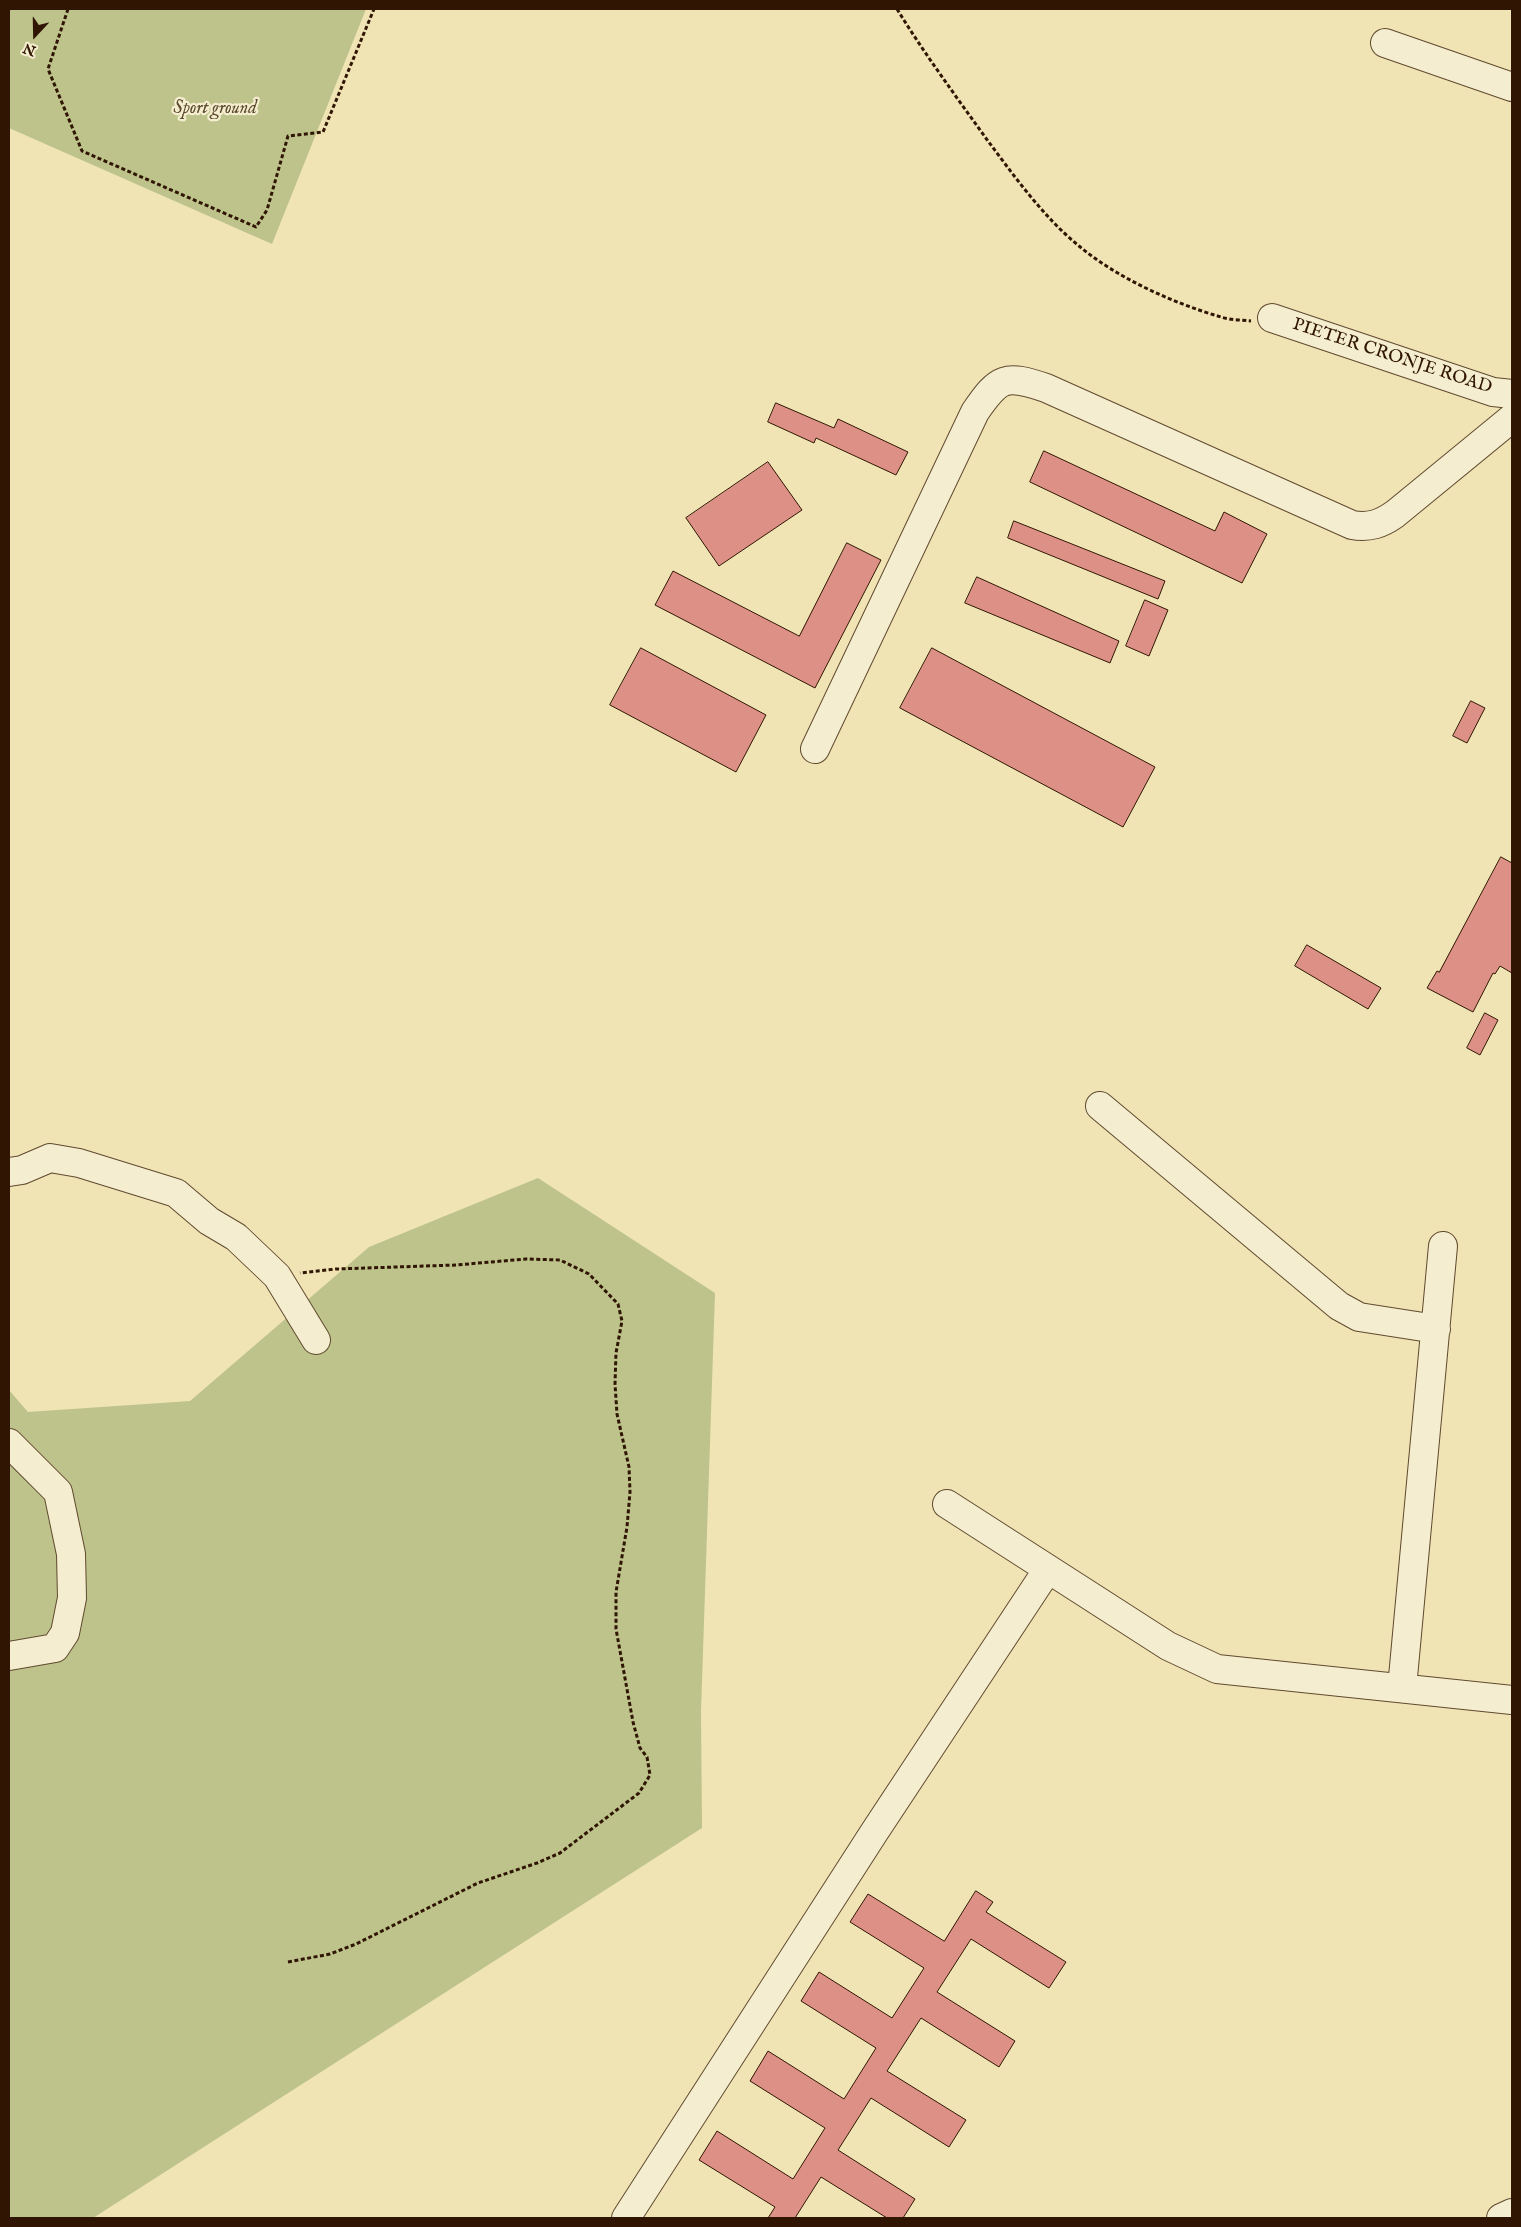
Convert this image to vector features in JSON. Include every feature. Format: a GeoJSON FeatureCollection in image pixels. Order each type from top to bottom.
{"type":"FeatureCollection","features":[{"type":"Feature","properties":{"kind":"street"},"geometry":{"type":"LineString","coordinates":[[1385,44],[1512,87]]}},
{"type":"Feature","properties":{"kind":"street","name":"PIETER CRONJE ROAD"},"geometry":{"type":"LineString","coordinates":[[1272,318],[1493,392],[1512,394]]}},
{"type":"Feature","properties":{"kind":"street"},"geometry":{"type":"LineString","coordinates":[[815,749],[975,412],[994,386],[1008,381],[1024,381],[1046,388],[1352,525],[1362,527],[1384,522],[1512,418]]}},
{"type":"Feature","properties":{"kind":"street"},"geometry":{"type":"LineString","coordinates":[[1100,1106],[1339,1306],[1360,1317],[1436,1329]]}},
{"type":"Feature","properties":{"kind":"street"},"geometry":{"type":"LineString","coordinates":[[9,1172],[22,1170],[50,1158],[79,1163],[176,1193],[208,1221],[236,1237],[277,1276],[316,1340]]}},
{"type":"Feature","properties":{"kind":"street"},"geometry":{"type":"LineString","coordinates":[[1402,1688],[1443,1246]]}},
{"type":"Feature","properties":{"kind":"street"},"geometry":{"type":"LineString","coordinates":[[9,1443],[58,1492],[71,1554],[72,1598],[66,1633],[55,1648],[9,1656]]}},
{"type":"Feature","properties":{"kind":"street"},"geometry":{"type":"LineString","coordinates":[[947,1504],[1168,1646],[1217,1669],[1512,1700]]}},
{"type":"Feature","properties":{"kind":"street"},"geometry":{"type":"LineString","coordinates":[[626,2218],[875,1832],[1048,1569]]}},
{"type":"Feature","properties":{"kind":"street"},"geometry":{"type":"LineString","coordinates":[[1501,2218],[1512,2213]]}},
{"type":"Feature","properties":{"kind":"path"},"geometry":{"type":"LineString","coordinates":[[68,9],[48,69],[82,151],[256,227],[267,210],[288,136],[322,132],[374,9]]}},
{"type":"Feature","properties":{"kind":"path"},"geometry":{"type":"LineString","coordinates":[[897,9],[918,43],[1010,170],[1054,222],[1077,245],[1098,261],[1132,280],[1183,304],[1222,317],[1261,322],[1272,318]]}},
{"type":"Feature","properties":{"kind":"path"},"geometry":{"type":"LineString","coordinates":[[277,1276],[336,1268],[456,1265],[526,1259],[560,1260],[589,1274],[618,1304],[622,1321],[616,1353],[615,1384],[617,1414],[629,1467],[630,1492],[628,1527],[616,1592],[616,1629],[633,1722],[640,1748],[647,1757],[650,1775],[639,1793],[560,1853],[478,1883],[356,1944],[330,1954],[288,1962]]}},
{"type":"Feature","properties":{"kind":"green space","name":"Sport ground"},"geometry":{"type":"Polygon","coordinates":[[[9,9],[366,9],[272,244],[9,128],[9,9]]]}},
{"type":"Feature","properties":{"kind":"green space"},"geometry":{"type":"Polygon","coordinates":[[[538,1178],[715,1293],[701,1711],[702,1828],[93,2218],[9,2218],[9,1390],[28,1412],[190,1401],[369,1247],[538,1178]]]}},
{"type":"Feature","properties":{"kind":"building"},"geometry":{"type":"Polygon","coordinates":[[[776,403],[834,428],[838,419],[908,452],[896,475],[816,438],[814,443],[768,422],[776,403]]]}},
{"type":"Feature","properties":{"kind":"building"},"geometry":{"type":"Polygon","coordinates":[[[1044,451],[1215,531],[1224,512],[1267,534],[1242,583],[1030,482],[1044,451]]]}},
{"type":"Feature","properties":{"kind":"building"},"geometry":{"type":"Polygon","coordinates":[[[768,462],[802,510],[719,566],[686,518],[768,462]]]}},
{"type":"Feature","properties":{"kind":"building"},"geometry":{"type":"Polygon","coordinates":[[[1014,521],[1165,581],[1158,599],[1008,538],[1014,521]]]}},
{"type":"Feature","properties":{"kind":"building"},"geometry":{"type":"Polygon","coordinates":[[[847,543],[881,560],[815,688],[655,605],[673,571],[799,636],[847,543]]]}},
{"type":"Feature","properties":{"kind":"building"},"geometry":{"type":"Polygon","coordinates":[[[977,577],[1119,641],[1110,663],[965,603],[977,577]]]}},
{"type":"Feature","properties":{"kind":"building"},"geometry":{"type":"Polygon","coordinates":[[[1145,600],[1168,610],[1149,656],[1126,646],[1145,600]]]}},
{"type":"Feature","properties":{"kind":"building"},"geometry":{"type":"Polygon","coordinates":[[[641,648],[766,715],[736,772],[610,705],[641,648]]]}},
{"type":"Feature","properties":{"kind":"building"},"geometry":{"type":"Polygon","coordinates":[[[932,648],[1155,767],[1123,827],[900,708],[932,648]]]}},
{"type":"Feature","properties":{"kind":"building"},"geometry":{"type":"Polygon","coordinates":[[[1471,701],[1485,708],[1467,743],[1453,736],[1471,701]]]}},
{"type":"Feature","properties":{"kind":"building"},"geometry":{"type":"Polygon","coordinates":[[[1501,857],[1512,863],[1512,973],[1500,966],[1495,974],[1493,973],[1473,1012],[1427,988],[1437,971],[1439,972],[1501,857]]]}},
{"type":"Feature","properties":{"kind":"building"},"geometry":{"type":"Polygon","coordinates":[[[1307,945],[1381,988],[1368,1009],[1295,966],[1307,945]]]}},
{"type":"Feature","properties":{"kind":"building"},"geometry":{"type":"Polygon","coordinates":[[[1485,1013],[1498,1020],[1480,1055],[1467,1048],[1485,1013]]]}},
{"type":"Feature","properties":{"kind":"building"},"geometry":{"type":"Polygon","coordinates":[[[976,1891],[993,1902],[986,1912],[1066,1962],[1049,1988],[971,1939],[937,1992],[1015,2041],[999,2067],[921,2018],[887,2071],[966,2120],[949,2147],[871,2098],[838,2150],[915,2199],[903,2218],[887,2218],[821,2177],[795,2218],[768,2218],[775,2207],[699,2160],[717,2131],[793,2179],[825,2128],[750,2081],[768,2051],[844,2099],[876,2048],[801,2001],[819,1972],[892,2018],[924,1968],[850,1922],[868,1894],[944,1941],[976,1891]]]}}]}
